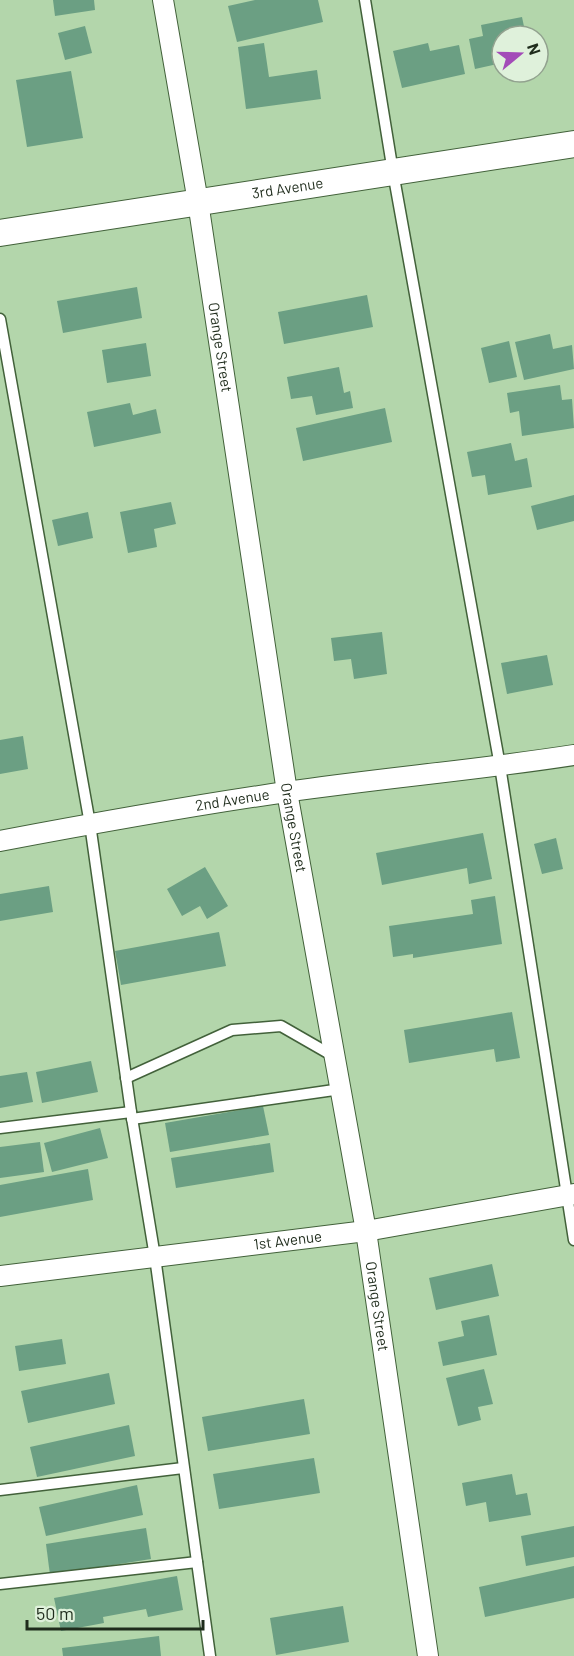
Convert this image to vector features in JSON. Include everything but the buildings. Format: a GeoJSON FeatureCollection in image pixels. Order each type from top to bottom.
{"type":"FeatureCollection","features":[{"type":"Feature","properties":{"kind":"street","name":"Orange Street"},"geometry":{"type":"LineString","coordinates":[[163,0],[198,202],[287,792],[366,1231],[428,1656]]}},
{"type":"Feature","properties":{"kind":"street","name":"3rd Avenue"},"geometry":{"type":"LineString","coordinates":[[0,233],[574,144]]}},
{"type":"Feature","properties":{"kind":"street","name":"2nd Avenue"},"geometry":{"type":"LineString","coordinates":[[0,841],[287,792],[574,755]]}},
{"type":"Feature","properties":{"kind":"street","name":"1st Avenue"},"geometry":{"type":"LineString","coordinates":[[0,1276],[366,1231],[570,1195]]}},
{"type":"Feature","properties":{"kind":"lane"},"geometry":{"type":"LineString","coordinates":[[365,0],[393,172],[500,766],[570,1195],[574,1240]]}},
{"type":"Feature","properties":{"kind":"lane"},"geometry":{"type":"LineString","coordinates":[[0,320],[90,824],[126,1078],[155,1257],[210,1656]]}},
{"type":"Feature","properties":{"kind":"lane"},"geometry":{"type":"LineString","coordinates":[[126,1078],[232,1030],[281,1026],[336,1057]]}},
{"type":"Feature","properties":{"kind":"lane"},"geometry":{"type":"LineString","coordinates":[[0,1128],[132,1116],[341,1089]]}},
{"type":"Feature","properties":{"kind":"lane"},"geometry":{"type":"LineString","coordinates":[[0,1490],[183,1468]]}},
{"type":"Feature","properties":{"kind":"lane"},"geometry":{"type":"LineString","coordinates":[[0,1584],[197,1563]]}}]}
